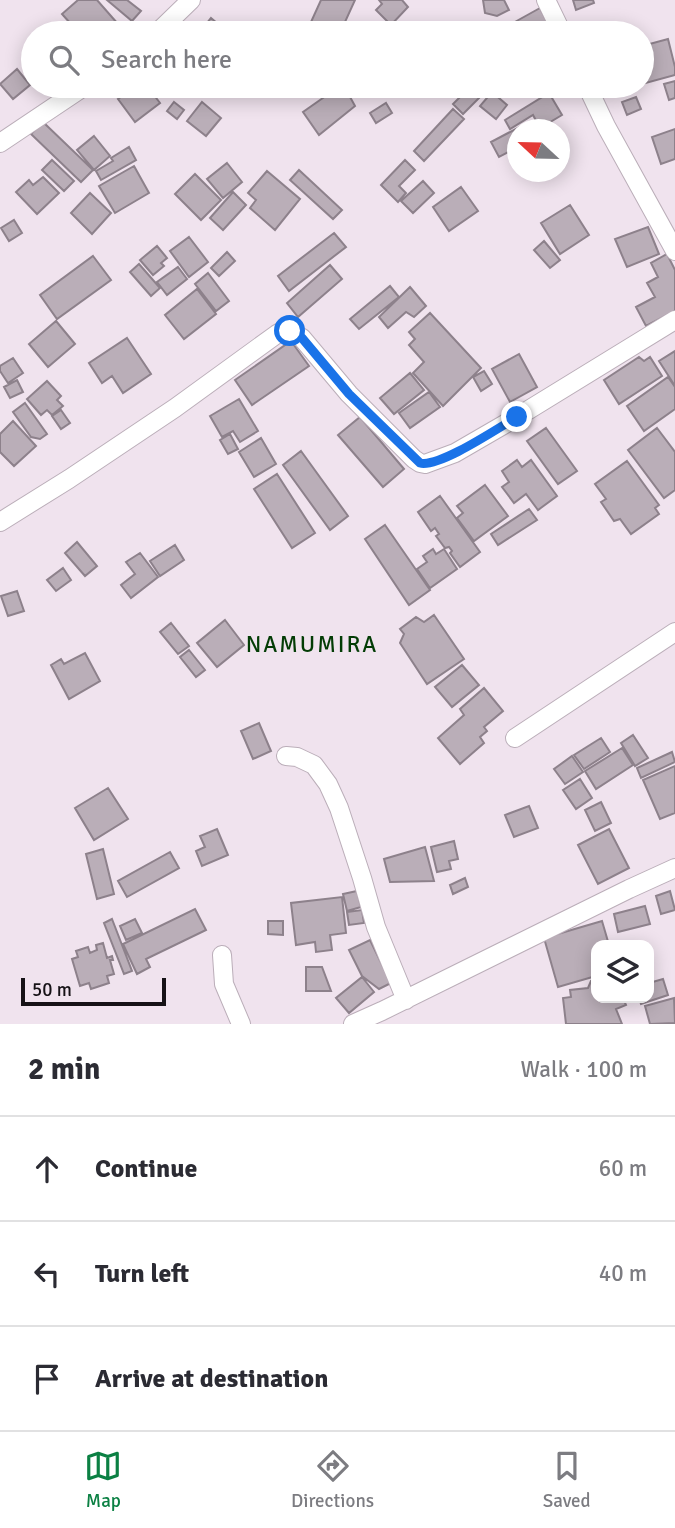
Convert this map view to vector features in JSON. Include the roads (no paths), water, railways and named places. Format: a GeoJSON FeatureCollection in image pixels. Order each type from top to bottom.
{"type":"FeatureCollection","features":[{"type":"Feature","properties":{"kind":"street"},"geometry":{"type":"LineString","coordinates":[[169,21],[191,0]]}},
{"type":"Feature","properties":{"kind":"street"},"geometry":{"type":"LineString","coordinates":[[546,0],[556,21]]}},
{"type":"Feature","properties":{"kind":"street"},"geometry":{"type":"LineString","coordinates":[[0,143],[67,98]]}},
{"type":"Feature","properties":{"kind":"street"},"geometry":{"type":"LineString","coordinates":[[593,98],[675,251]]}},
{"type":"Feature","properties":{"kind":"street"},"geometry":{"type":"LineString","coordinates":[[0,522],[175,408],[284,330],[302,338],[349,394],[414,459],[425,464],[455,453],[476,441],[675,320]]}},
{"type":"Feature","properties":{"kind":"street"},"geometry":{"type":"LineString","coordinates":[[515,738],[675,632]]}},
{"type":"Feature","properties":{"kind":"street"},"geometry":{"type":"LineString","coordinates":[[286,756],[297,757],[314,765],[328,784],[339,808],[376,927],[406,1000]]}},
{"type":"Feature","properties":{"kind":"street"},"geometry":{"type":"LineString","coordinates":[[353,1024],[675,868]]}},
{"type":"Feature","properties":{"kind":"street"},"geometry":{"type":"LineString","coordinates":[[222,956],[224,984],[241,1024]]}},
{"type":"Feature","properties":{"kind":"district","name":"NAMUMIRA"},"geometry":{"type":"Point","coordinates":[312,644]}}]}
